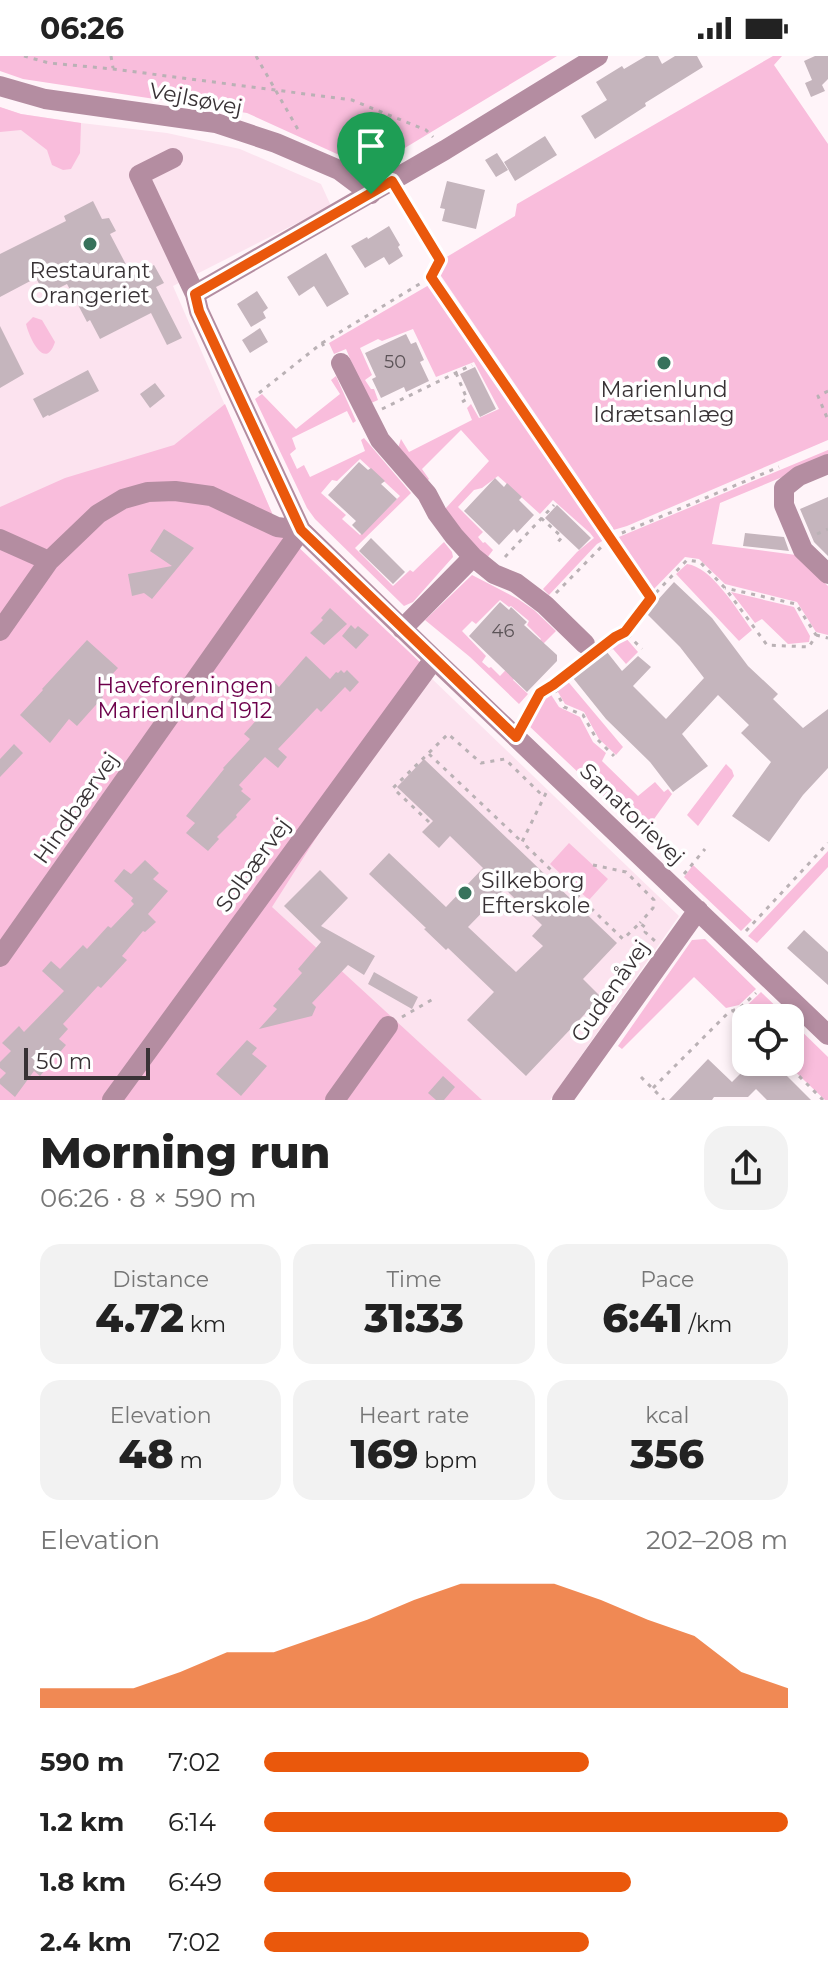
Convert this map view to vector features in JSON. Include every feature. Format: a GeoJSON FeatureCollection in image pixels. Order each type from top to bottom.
{"type":"FeatureCollection","features":[{"type":"Feature","properties":{"kind":"street"},"geometry":{"type":"LineString","coordinates":[[195,294],[371,194],[598,56]]}},
{"type":"Feature","properties":{"kind":"street","name":"Vejlsøvej"},"geometry":{"type":"LineString","coordinates":[[0,86],[45,99],[216,123],[276,143],[339,170],[371,194]]}},
{"type":"Feature","properties":{"kind":"street","name":"Sanatorievej"},"geometry":{"type":"LineString","coordinates":[[173,158],[139,175],[301,530],[828,1035]]}},
{"type":"Feature","properties":{"kind":"street"},"geometry":{"type":"LineString","coordinates":[[335,359],[380,440],[427,494],[437,513],[473,557],[545,605],[589,651]]}},
{"type":"Feature","properties":{"kind":"street"},"geometry":{"type":"LineString","coordinates":[[828,464],[799,476],[784,488],[784,505],[803,550],[828,574]]}},
{"type":"Feature","properties":{"kind":"street"},"geometry":{"type":"LineString","coordinates":[[0,631],[49,561],[98,514],[123,499],[148,492],[175,491],[211,496],[277,527],[301,530]]}},
{"type":"Feature","properties":{"kind":"street","name":"Hindbærvej"},"geometry":{"type":"LineString","coordinates":[[0,957],[301,530]]}},
{"type":"Feature","properties":{"kind":"street"},"geometry":{"type":"LineString","coordinates":[[0,539],[49,561]]}},
{"type":"Feature","properties":{"kind":"street"},"geometry":{"type":"LineString","coordinates":[[402,629],[473,557]]}},
{"type":"Feature","properties":{"kind":"street","name":"Solbærvej"},"geometry":{"type":"LineString","coordinates":[[112,1100],[434,659]]}},
{"type":"Feature","properties":{"kind":"street","name":"Gudenåvej"},"geometry":{"type":"LineString","coordinates":[[562,1100],[698,910]]}},
{"type":"Feature","properties":{"kind":"street"},"geometry":{"type":"LineString","coordinates":[[335,1100],[388,1026]]}},
{"type":"Feature","properties":{"kind":"path"},"geometry":{"type":"LineString","coordinates":[[24,56],[49,63],[352,100],[426,130],[445,150]]}},
{"type":"Feature","properties":{"kind":"path"},"geometry":{"type":"LineString","coordinates":[[111,56],[113,69]]}},
{"type":"Feature","properties":{"kind":"path"},"geometry":{"type":"LineString","coordinates":[[256,56],[317,161]]}},
{"type":"Feature","properties":{"kind":"path"},"geometry":{"type":"LineString","coordinates":[[243,405],[322,343],[431,277],[440,260],[392,181]]}},
{"type":"Feature","properties":{"kind":"path"},"geometry":{"type":"LineString","coordinates":[[431,277],[651,598]]}},
{"type":"Feature","properties":{"kind":"path"},"geometry":{"type":"LineString","coordinates":[[322,343],[335,359]]}},
{"type":"Feature","properties":{"kind":"path"},"geometry":{"type":"LineString","coordinates":[[368,416],[472,365]]}},
{"type":"Feature","properties":{"kind":"path"},"geometry":{"type":"LineString","coordinates":[[456,373],[467,399],[462,402]]}},
{"type":"Feature","properties":{"kind":"path"},"geometry":{"type":"LineString","coordinates":[[828,391],[818,396],[828,420]]}},
{"type":"Feature","properties":{"kind":"path"},"geometry":{"type":"LineString","coordinates":[[545,605],[610,538],[784,464]]}},
{"type":"Feature","properties":{"kind":"path"},"geometry":{"type":"LineString","coordinates":[[491,571],[554,505]]}},
{"type":"Feature","properties":{"kind":"path"},"geometry":{"type":"LineString","coordinates":[[541,518],[562,537],[558,542]]}},
{"type":"Feature","properties":{"kind":"path"},"geometry":{"type":"LineString","coordinates":[[516,737],[540,693],[589,651],[625,632],[651,598],[687,560],[700,562],[725,588],[767,645],[809,647],[816,635]]}},
{"type":"Feature","properties":{"kind":"path"},"geometry":{"type":"LineString","coordinates":[[725,588],[796,604],[816,635],[828,638]]}},
{"type":"Feature","properties":{"kind":"path"},"geometry":{"type":"LineString","coordinates":[[625,632],[642,649]]}},
{"type":"Feature","properties":{"kind":"path"},"geometry":{"type":"LineString","coordinates":[[553,685],[564,707],[583,715],[596,738],[614,756]]}},
{"type":"Feature","properties":{"kind":"path"},"geometry":{"type":"LineString","coordinates":[[429,822],[393,788],[448,734],[481,763],[505,759],[544,797]]}},
{"type":"Feature","properties":{"kind":"path"},"geometry":{"type":"LineString","coordinates":[[428,753],[623,939],[653,908],[654,900],[626,872],[593,865]]}},
{"type":"Feature","properties":{"kind":"path"},"geometry":{"type":"LineString","coordinates":[[522,842],[544,797],[558,777]]}},
{"type":"Feature","properties":{"kind":"path"},"geometry":{"type":"LineString","coordinates":[[734,944],[828,843]]}},
{"type":"Feature","properties":{"kind":"path"},"geometry":{"type":"LineString","coordinates":[[673,887],[705,849]]}},
{"type":"Feature","properties":{"kind":"path"},"geometry":{"type":"LineString","coordinates":[[640,923],[647,929],[645,932],[667,952]]}},
{"type":"Feature","properties":{"kind":"path"},"geometry":{"type":"LineString","coordinates":[[744,1004],[770,979]]}},
{"type":"Feature","properties":{"kind":"path"},"geometry":{"type":"LineString","coordinates":[[388,1026],[433,999]]}},
{"type":"Feature","properties":{"kind":"path"},"geometry":{"type":"LineString","coordinates":[[653,1088],[732,1010]]}},
{"type":"Feature","properties":{"kind":"path"},"geometry":{"type":"LineString","coordinates":[[799,1076],[823,1100]]}},
{"type":"Feature","properties":{"kind":"path"},"geometry":{"type":"LineString","coordinates":[[641,1077],[664,1100]]}},
{"type":"Feature","properties":{"kind":"shaded area"},"geometry":{"type":"Polygon","coordinates":[[[0,107],[21,114],[167,133],[240,149],[321,184],[331,206],[173,286],[275,520],[0,531],[0,107]]]}},
{"type":"Feature","properties":{"kind":"shaded area","name":"Silkeborg Efterskole"},"geometry":{"type":"Polygon","coordinates":[[[429,676],[679,916],[550,1100],[472,1100],[265,907],[429,676]]]}},
{"type":"Feature","properties":{"kind":"green space"},"geometry":{"type":"Polygon","coordinates":[[[0,56],[557,56],[370,169],[247,113],[23,79],[0,71],[0,56]]]}},
{"type":"Feature","properties":{"kind":"green space","name":"Marienlund Idrætsanlæg"},"geometry":{"type":"Polygon","coordinates":[[[773,56],[782,56],[774,65],[828,144],[828,440],[610,531],[613,528],[439,273],[445,258],[515,216],[517,204],[773,56]]]}},
{"type":"Feature","properties":{"kind":"green space"},"geometry":{"type":"Polygon","coordinates":[[[0,107],[21,114],[81,123],[80,153],[71,169],[63,170],[52,165],[47,150],[21,130],[0,132],[0,107]]]}},
{"type":"Feature","properties":{"kind":"green space"},"geometry":{"type":"Polygon","coordinates":[[[429,285],[604,540],[549,595],[543,589],[594,538],[590,533],[553,500],[540,514],[498,476],[474,490],[458,507],[483,532],[478,537],[493,550],[487,558],[445,509],[489,461],[461,430],[422,469],[429,479],[427,481],[398,448],[401,439],[409,452],[472,420],[467,408],[471,404],[479,418],[499,409],[474,362],[436,377],[413,329],[382,341],[378,339],[360,348],[372,375],[365,380],[374,389],[378,400],[369,404],[346,349],[334,354],[329,343],[429,285]]]}},
{"type":"Feature","properties":{"kind":"green space"},"geometry":{"type":"Polygon","coordinates":[[[33,317],[42,320],[55,342],[47,354],[38,349],[28,330],[26,324],[33,317]]]}},
{"type":"Feature","properties":{"kind":"green space"},"geometry":{"type":"Polygon","coordinates":[[[336,376],[356,421],[353,423],[347,411],[292,438],[296,449],[290,454],[297,469],[304,465],[310,477],[365,451],[361,440],[364,438],[411,493],[355,548],[393,586],[410,570],[413,572],[444,542],[452,552],[453,557],[413,602],[404,606],[307,508],[255,399],[262,394],[296,429],[340,394],[331,380],[336,376]],[[360,459],[337,481],[332,480],[321,493],[346,515],[342,519],[360,535],[400,496],[360,459]]]}},
{"type":"Feature","properties":{"kind":"green space","name":"Haveforeningen Marienlund 1912"},"geometry":{"type":"Polygon","coordinates":[[[225,404],[275,520],[293,542],[425,667],[272,907],[482,1100],[0,1100],[0,507],[65,478],[174,445],[225,404]]]}},
{"type":"Feature","properties":{"kind":"green space"},"geometry":{"type":"Polygon","coordinates":[[[828,450],[828,458],[720,503],[712,544],[796,555],[828,586],[828,635],[816,632],[797,602],[725,584],[699,559],[685,557],[651,592],[614,539],[828,450]]]}},
{"type":"Feature","properties":{"kind":"green space"},"geometry":{"type":"Polygon","coordinates":[[[687,564],[715,581],[752,630],[739,641],[676,574],[687,564]]]}},
{"type":"Feature","properties":{"kind":"green space"},"geometry":{"type":"Polygon","coordinates":[[[472,575],[518,599],[556,631],[528,653],[541,639],[527,625],[529,621],[500,600],[476,624],[472,621],[462,631],[486,656],[482,662],[500,676],[518,657],[528,663],[513,680],[528,694],[519,704],[425,620],[472,575]]]}},
{"type":"Feature","properties":{"kind":"green space"},"geometry":{"type":"Polygon","coordinates":[[[731,592],[794,607],[810,636],[809,642],[788,644],[762,619],[755,623],[731,592]]]}},
{"type":"Feature","properties":{"kind":"green space"},"geometry":{"type":"Polygon","coordinates":[[[622,636],[638,652],[626,664],[613,649],[593,661],[590,659],[622,636]]]}},
{"type":"Feature","properties":{"kind":"green space"},"geometry":{"type":"Polygon","coordinates":[[[565,678],[623,747],[616,755],[599,739],[584,712],[565,704],[555,687],[565,678]]]}},
{"type":"Feature","properties":{"kind":"green space"},"geometry":{"type":"Polygon","coordinates":[[[548,690],[559,707],[580,717],[593,742],[606,753],[602,761],[638,796],[655,782],[664,792],[668,789],[672,794],[649,826],[663,837],[661,843],[656,846],[527,724],[548,690]]]}},
{"type":"Feature","properties":{"kind":"green space"},"geometry":{"type":"Polygon","coordinates":[[[726,764],[734,776],[698,826],[687,815],[726,764]]]}},
{"type":"Feature","properties":{"kind":"green space"},"geometry":{"type":"Polygon","coordinates":[[[569,843],[608,879],[589,900],[550,864],[569,843]]]}},
{"type":"Feature","properties":{"kind":"green space"},"geometry":{"type":"Polygon","coordinates":[[[828,851],[828,867],[757,943],[748,936],[828,851]]]}},
{"type":"Feature","properties":{"kind":"green space"},"geometry":{"type":"Polygon","coordinates":[[[693,865],[752,920],[741,931],[684,877],[693,865]]]}},
{"type":"Feature","properties":{"kind":"green space"},"geometry":{"type":"Polygon","coordinates":[[[705,939],[756,989],[740,1004],[726,1008],[694,977],[622,1049],[618,1046],[692,940],[705,939]]]}},
{"type":"Feature","properties":{"kind":"green space"},"geometry":{"type":"Polygon","coordinates":[[[761,992],[773,1004],[748,1004],[761,992]]]}},
{"type":"Feature","properties":{"kind":"green space"},"geometry":{"type":"Polygon","coordinates":[[[804,1034],[828,1057],[828,1100],[800,1076],[804,1076],[804,1034]]]}},
{"type":"Feature","properties":{"kind":"building"},"geometry":{"type":"Polygon","coordinates":[[[646,56],[658,56],[662,64],[675,56],[697,56],[703,67],[595,139],[581,116],[607,100],[596,82],[646,56]]]}},
{"type":"Feature","properties":{"kind":"building"},"geometry":{"type":"Polygon","coordinates":[[[815,56],[828,56],[828,79],[822,85],[825,91],[811,97],[805,83],[812,80],[804,61],[815,56]]]}},
{"type":"Feature","properties":{"kind":"building"},"geometry":{"type":"Polygon","coordinates":[[[545,136],[557,155],[515,181],[504,162],[545,136]]]}},
{"type":"Feature","properties":{"kind":"building"},"geometry":{"type":"Polygon","coordinates":[[[497,153],[508,170],[496,177],[485,160],[497,153]]]}},
{"type":"Feature","properties":{"kind":"building"},"geometry":{"type":"Polygon","coordinates":[[[447,181],[485,190],[476,229],[442,221],[445,209],[440,208],[447,181]]]}},
{"type":"Feature","properties":{"kind":"building"},"geometry":{"type":"Polygon","coordinates":[[[93,201],[102,219],[109,218],[116,231],[110,234],[132,276],[154,265],[164,283],[156,287],[182,338],[167,345],[151,313],[100,339],[90,320],[87,322],[67,284],[45,295],[36,278],[0,297],[0,254],[66,221],[64,216],[93,201]]]}},
{"type":"Feature","properties":{"kind":"building"},"geometry":{"type":"Polygon","coordinates":[[[389,226],[403,256],[389,265],[384,257],[365,268],[351,246],[389,226]]]}},
{"type":"Feature","properties":{"kind":"building"},"geometry":{"type":"Polygon","coordinates":[[[326,253],[349,294],[327,307],[314,286],[299,296],[287,277],[326,253]]]}},
{"type":"Feature","properties":{"kind":"building"},"geometry":{"type":"Polygon","coordinates":[[[257,291],[268,308],[263,312],[266,318],[251,327],[237,304],[257,291]]]}},
{"type":"Feature","properties":{"kind":"building"},"geometry":{"type":"Polygon","coordinates":[[[0,326],[24,374],[0,388],[0,326]]]}},
{"type":"Feature","properties":{"kind":"building"},"geometry":{"type":"Polygon","coordinates":[[[260,328],[268,342],[250,353],[242,340],[260,328]]]}},
{"type":"Feature","properties":{"kind":"building"},"geometry":{"type":"Polygon","coordinates":[[[406,334],[411,344],[416,342],[424,360],[420,362],[429,381],[406,392],[404,387],[381,398],[365,353],[406,334]]]}},
{"type":"Feature","properties":{"kind":"building"},"geometry":{"type":"Polygon","coordinates":[[[475,367],[496,409],[480,417],[460,374],[475,367]]]}},
{"type":"Feature","properties":{"kind":"building"},"geometry":{"type":"Polygon","coordinates":[[[88,370],[99,391],[43,418],[33,399],[88,370]]]}},
{"type":"Feature","properties":{"kind":"building"},"geometry":{"type":"Polygon","coordinates":[[[155,383],[165,396],[150,408],[140,394],[155,383]]]}},
{"type":"Feature","properties":{"kind":"building"},"geometry":{"type":"Polygon","coordinates":[[[359,462],[385,481],[381,484],[397,499],[362,535],[352,525],[356,521],[328,495],[359,462]]]}},
{"type":"Feature","properties":{"kind":"building"},"geometry":{"type":"Polygon","coordinates":[[[495,478],[504,487],[507,483],[522,497],[519,500],[534,515],[517,533],[514,529],[499,545],[464,511],[495,478]]]}},
{"type":"Feature","properties":{"kind":"building"},"geometry":{"type":"Polygon","coordinates":[[[828,497],[828,556],[814,542],[800,509],[828,497]]]}},
{"type":"Feature","properties":{"kind":"building"},"geometry":{"type":"Polygon","coordinates":[[[557,505],[591,538],[579,550],[545,518],[557,505]]]}},
{"type":"Feature","properties":{"kind":"building"},"geometry":{"type":"Polygon","coordinates":[[[164,529],[194,548],[152,599],[144,593],[132,596],[128,574],[172,566],[150,551],[164,529]]]}},
{"type":"Feature","properties":{"kind":"building"},"geometry":{"type":"Polygon","coordinates":[[[745,533],[784,537],[789,551],[743,546],[745,533]]]}},
{"type":"Feature","properties":{"kind":"building"},"geometry":{"type":"Polygon","coordinates":[[[371,538],[405,572],[393,584],[359,551],[371,538]]]}},
{"type":"Feature","properties":{"kind":"building"},"geometry":{"type":"Polygon","coordinates":[[[674,582],[712,618],[748,666],[778,694],[773,699],[803,728],[828,709],[828,768],[803,795],[769,842],[732,816],[771,762],[741,733],[749,725],[718,695],[682,734],[708,766],[673,792],[650,762],[606,719],[573,678],[607,652],[622,671],[638,656],[651,667],[633,686],[666,719],[704,678],[680,647],[646,613],[674,582]]]}},
{"type":"Feature","properties":{"kind":"building"},"geometry":{"type":"Polygon","coordinates":[[[500,602],[509,610],[511,607],[527,622],[524,625],[557,655],[557,661],[527,692],[469,636],[500,602]]]}},
{"type":"Feature","properties":{"kind":"building"},"geometry":{"type":"Polygon","coordinates":[[[330,608],[347,624],[324,645],[310,633],[330,608]]]}},
{"type":"Feature","properties":{"kind":"building"},"geometry":{"type":"Polygon","coordinates":[[[351,625],[355,629],[358,626],[369,635],[356,649],[342,636],[351,625]]]}},
{"type":"Feature","properties":{"kind":"building"},"geometry":{"type":"Polygon","coordinates":[[[87,640],[118,668],[98,692],[103,697],[77,726],[69,719],[50,743],[20,715],[87,640]]]}},
{"type":"Feature","properties":{"kind":"building"},"geometry":{"type":"Polygon","coordinates":[[[306,656],[330,679],[336,672],[341,670],[344,673],[347,670],[359,682],[350,692],[345,687],[321,712],[317,708],[278,749],[287,757],[278,768],[265,757],[239,785],[251,799],[208,851],[186,833],[195,823],[186,816],[250,739],[244,734],[272,699],[265,693],[274,682],[279,687],[306,656]]]}},
{"type":"Feature","properties":{"kind":"building"},"geometry":{"type":"Polygon","coordinates":[[[14,744],[23,753],[0,777],[0,759],[14,744]]]}},
{"type":"Feature","properties":{"kind":"building"},"geometry":{"type":"Polygon","coordinates":[[[424,759],[617,943],[583,979],[601,997],[526,1076],[467,1020],[494,992],[448,948],[446,950],[369,874],[389,853],[446,907],[483,868],[450,836],[439,848],[422,832],[433,821],[397,787],[424,759]],[[505,889],[468,927],[516,972],[543,946],[532,936],[542,925],[505,889]]]}},
{"type":"Feature","properties":{"kind":"building"},"geometry":{"type":"Polygon","coordinates":[[[145,860],[159,873],[153,879],[168,891],[148,914],[156,922],[143,931],[122,956],[127,960],[63,1024],[68,1029],[59,1039],[66,1045],[40,1076],[34,1071],[15,1097],[0,1084],[6,1073],[0,1068],[0,1062],[11,1051],[2,1043],[19,1026],[24,1032],[64,991],[42,971],[51,961],[60,969],[83,945],[87,949],[108,926],[111,928],[134,904],[131,901],[133,898],[114,881],[124,869],[131,874],[145,860]]]}},
{"type":"Feature","properties":{"kind":"building"},"geometry":{"type":"Polygon","coordinates":[[[320,870],[348,898],[321,926],[375,956],[364,975],[348,965],[312,1003],[316,1007],[312,1016],[259,1029],[277,1009],[273,1006],[302,973],[298,969],[321,942],[284,906],[320,870]]]}},
{"type":"Feature","properties":{"kind":"building"},"geometry":{"type":"Polygon","coordinates":[[[804,930],[828,952],[828,985],[787,948],[804,930]]]}},
{"type":"Feature","properties":{"kind":"building"},"geometry":{"type":"Polygon","coordinates":[[[374,972],[418,997],[412,1009],[368,984],[374,972]]]}},
{"type":"Feature","properties":{"kind":"building"},"geometry":{"type":"Polygon","coordinates":[[[247,1040],[257,1048],[252,1054],[267,1066],[241,1096],[216,1074],[247,1040]]]}},
{"type":"Feature","properties":{"kind":"building"},"geometry":{"type":"Polygon","coordinates":[[[708,1059],[732,1082],[738,1076],[787,1076],[811,1100],[767,1100],[756,1089],[748,1097],[669,1100],[708,1059]]]}},
{"type":"Feature","properties":{"kind":"building"},"geometry":{"type":"Polygon","coordinates":[[[443,1076],[455,1087],[444,1100],[436,1100],[428,1093],[443,1076]]]}},
{"type":"Feature","properties":{"kind":"place","name":"Restaurant Orangeriet"},"geometry":{"type":"Point","coordinates":[90,244]}},
{"type":"Feature","properties":{"kind":"place","name":"Marienlund Idrætsanlæg"},"geometry":{"type":"Point","coordinates":[664,363]}},
{"type":"Feature","properties":{"kind":"place","name":"Silkeborg Efterskole"},"geometry":{"type":"Point","coordinates":[465,893]}},
{"type":"Feature","properties":{"kind":"route"},"geometry":{"type":"LineString","coordinates":[[392,181],[440,260],[431,277],[651,598],[625,632],[540,693],[516,737],[301,530],[199,311],[195,294],[371,194],[392,181]]}}]}
